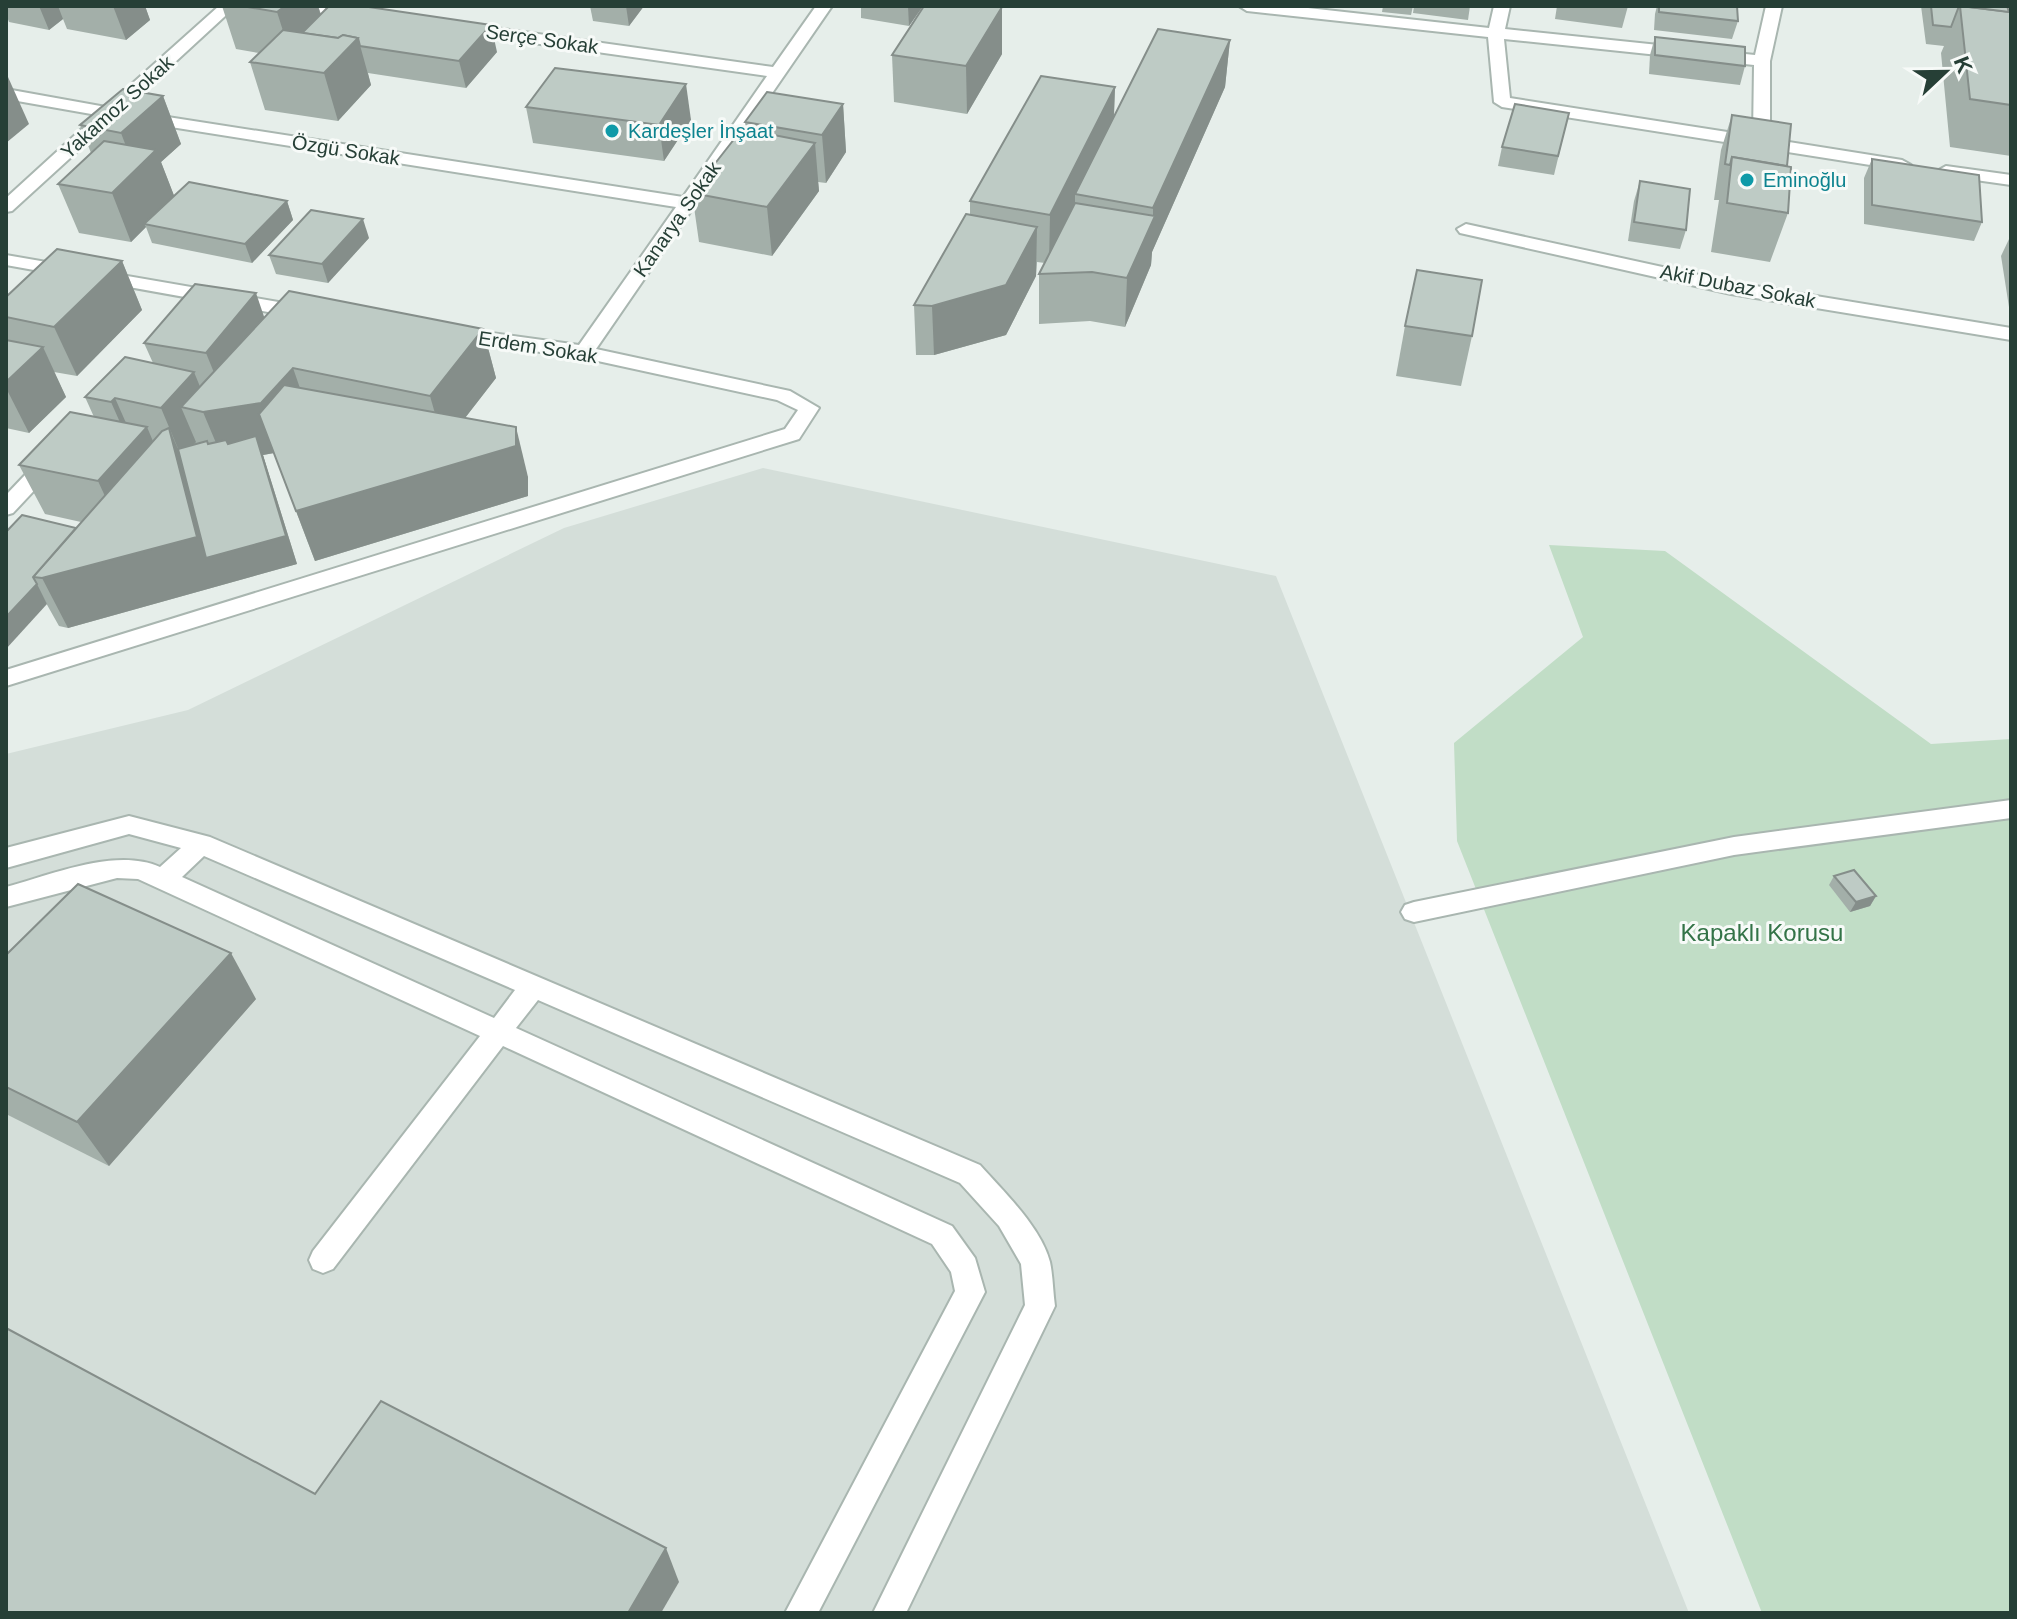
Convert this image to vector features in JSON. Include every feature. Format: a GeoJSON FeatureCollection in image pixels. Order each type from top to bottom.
{"type":"FeatureCollection","features":[{"type":"Feature","properties":{"kind":"street","name":"Yakamoz Sokak"},"geometry":{"type":"LineString","coordinates":[[6,207],[228,6]]}},
{"type":"Feature","properties":{"kind":"street","name":"Serçe Sokak"},"geometry":{"type":"LineString","coordinates":[[306,6],[778,73]]}},
{"type":"Feature","properties":{"kind":"street","name":"Kanarya Sokak"},"geometry":{"type":"LineString","coordinates":[[584,352],[824,6]]}},
{"type":"Feature","properties":{"kind":"street"},"geometry":{"type":"LineString","coordinates":[[1247,6],[1762,61]]}},
{"type":"Feature","properties":{"kind":"street"},"geometry":{"type":"LineString","coordinates":[[1502,6],[1496,33],[1502,102],[1761,145],[2011,180]]}},
{"type":"Feature","properties":{"kind":"street"},"geometry":{"type":"LineString","coordinates":[[1761,145],[1762,61],[1774,6]]}},
{"type":"Feature","properties":{"kind":"street","name":"Özgü Sokak"},"geometry":{"type":"LineString","coordinates":[[6,94],[687,203]]}},
{"type":"Feature","properties":{"kind":"street","name":"Akif Dubaz Sokak"},"geometry":{"type":"LineString","coordinates":[[1466,229],[1731,288],[2011,334]]}},
{"type":"Feature","properties":{"kind":"street"},"geometry":{"type":"LineString","coordinates":[[6,260],[319,315]]}},
{"type":"Feature","properties":{"kind":"street"},"geometry":{"type":"LineString","coordinates":[[187,316],[209,294]]}},
{"type":"Feature","properties":{"kind":"street","name":"Erdem Sokak"},"geometry":{"type":"LineString","coordinates":[[6,678],[792,434],[809,408],[783,395],[584,352],[428,330]]}},
{"type":"Feature","properties":{"kind":"street"},"geometry":{"type":"LineString","coordinates":[[6,508],[70,440]]}},
{"type":"Feature","properties":{"kind":"street"},"geometry":{"type":"LineString","coordinates":[[1414,912],[1734,846],[2011,809]]}},
{"type":"Feature","properties":{"kind":"street"},"geometry":{"type":"LineString","coordinates":[[6,858],[129,825],[201,844],[970,1174],[1009,1217],[1035,1261],[1040,1306],[889,1613]]}},
{"type":"Feature","properties":{"kind":"street"},"geometry":{"type":"LineString","coordinates":[[163,879],[201,844]]}},
{"type":"Feature","properties":{"kind":"street"},"geometry":{"type":"LineString","coordinates":[[6,897],[117,868],[141,869],[942,1235],[965,1267],[970,1292],[801,1613]]}},
{"type":"Feature","properties":{"kind":"street"},"geometry":{"type":"LineString","coordinates":[[323,1260],[533,987]]}},
{"type":"Feature","properties":{"kind":"shaded area"},"geometry":{"type":"Polygon","coordinates":[[[763,468],[1276,576],[1689,1613],[6,1613],[6,754],[188,710],[564,528],[763,468]]]}},
{"type":"Feature","properties":{"kind":"green space","name":"Kapaklı Korusu"},"geometry":{"type":"Polygon","coordinates":[[[1549,545],[1665,551],[1931,744],[2011,739],[2011,1613],[1762,1613],[1457,841],[1454,743],[1583,637],[1549,545]]]}},
{"type":"Feature","properties":{"kind":"building"},"geometry":{"type":"Polygon","coordinates":[[[242,6],[285,6],[277,12],[242,6]]]}},
{"type":"Feature","properties":{"kind":"building"},"geometry":{"type":"Polygon","coordinates":[[[329,6],[362,6],[491,25],[459,61],[360,46],[358,38],[343,35],[338,38],[302,33],[329,6]]]}},
{"type":"Feature","properties":{"kind":"building"},"geometry":{"type":"Polygon","coordinates":[[[924,6],[1002,7],[966,66],[892,55],[924,6]]]}},
{"type":"Feature","properties":{"kind":"building"},"geometry":{"type":"Polygon","coordinates":[[[1659,6],[1737,6],[1738,21],[1659,12],[1659,6]]]}},
{"type":"Feature","properties":{"kind":"building"},"geometry":{"type":"Polygon","coordinates":[[[1931,6],[1959,6],[1951,27],[1933,25],[1931,6]]]}},
{"type":"Feature","properties":{"kind":"building"},"geometry":{"type":"Polygon","coordinates":[[[1960,6],[2011,12],[2011,105],[1970,99],[1960,6]]]}},
{"type":"Feature","properties":{"kind":"building"},"geometry":{"type":"Polygon","coordinates":[[[1962,6],[2007,6],[2009,12],[1962,6]]]}},
{"type":"Feature","properties":{"kind":"building"},"geometry":{"type":"Polygon","coordinates":[[[1158,29],[1230,40],[1153,208],[1075,194],[1158,29]]]}},
{"type":"Feature","properties":{"kind":"building"},"geometry":{"type":"Polygon","coordinates":[[[283,30],[358,38],[324,73],[250,62],[283,30]]]}},
{"type":"Feature","properties":{"kind":"building"},"geometry":{"type":"Polygon","coordinates":[[[1655,37],[1745,47],[1745,66],[1655,55],[1655,37]]]}},
{"type":"Feature","properties":{"kind":"building"},"geometry":{"type":"Polygon","coordinates":[[[555,68],[686,84],[659,125],[526,107],[555,68]]]}},
{"type":"Feature","properties":{"kind":"building"},"geometry":{"type":"Polygon","coordinates":[[[1041,76],[1115,87],[1050,215],[970,201],[1041,76]]]}},
{"type":"Feature","properties":{"kind":"building"},"geometry":{"type":"Polygon","coordinates":[[[123,89],[163,96],[121,133],[80,125],[123,89]]]}},
{"type":"Feature","properties":{"kind":"building"},"geometry":{"type":"Polygon","coordinates":[[[767,92],[843,104],[822,135],[745,122],[767,92]]]}},
{"type":"Feature","properties":{"kind":"building"},"geometry":{"type":"Polygon","coordinates":[[[1515,104],[1569,113],[1558,156],[1502,147],[1515,104]]]}},
{"type":"Feature","properties":{"kind":"building"},"geometry":{"type":"Polygon","coordinates":[[[1732,115],[1791,124],[1787,166],[1732,157],[1730,165],[1725,164],[1732,115]]]}},
{"type":"Feature","properties":{"kind":"building"},"geometry":{"type":"Polygon","coordinates":[[[742,129],[815,143],[767,207],[692,193],[742,129]]]}},
{"type":"Feature","properties":{"kind":"building"},"geometry":{"type":"Polygon","coordinates":[[[104,141],[156,150],[112,193],[58,184],[104,141]]]}},
{"type":"Feature","properties":{"kind":"building","name":"Eminoğlu"},"geometry":{"type":"Polygon","coordinates":[[[1732,157],[1791,167],[1788,213],[1727,203],[1732,157]]]}},
{"type":"Feature","properties":{"kind":"building"},"geometry":{"type":"Polygon","coordinates":[[[1872,159],[1979,175],[1982,222],[1872,205],[1872,159]]]}},
{"type":"Feature","properties":{"kind":"building"},"geometry":{"type":"Polygon","coordinates":[[[1640,181],[1690,189],[1686,230],[1634,222],[1640,181]]]}},
{"type":"Feature","properties":{"kind":"building"},"geometry":{"type":"Polygon","coordinates":[[[189,182],[287,201],[245,244],[144,224],[189,182]]]}},
{"type":"Feature","properties":{"kind":"building"},"geometry":{"type":"Polygon","coordinates":[[[1075,203],[1155,216],[1127,278],[1092,272],[1039,274],[1075,203]]]}},
{"type":"Feature","properties":{"kind":"building"},"geometry":{"type":"Polygon","coordinates":[[[311,210],[363,219],[322,264],[269,255],[311,210]]]}},
{"type":"Feature","properties":{"kind":"building"},"geometry":{"type":"Polygon","coordinates":[[[966,214],[1037,227],[1006,285],[932,306],[914,305],[966,214]]]}},
{"type":"Feature","properties":{"kind":"building"},"geometry":{"type":"Polygon","coordinates":[[[57,249],[122,261],[54,327],[6,317],[6,297],[57,249]]]}},
{"type":"Feature","properties":{"kind":"building"},"geometry":{"type":"Polygon","coordinates":[[[1417,270],[1482,280],[1472,336],[1405,326],[1417,270]]]}},
{"type":"Feature","properties":{"kind":"building"},"geometry":{"type":"Polygon","coordinates":[[[195,284],[256,293],[206,353],[144,343],[195,284]]]}},
{"type":"Feature","properties":{"kind":"building"},"geometry":{"type":"Polygon","coordinates":[[[289,291],[483,329],[430,396],[293,368],[261,403],[203,412],[181,407],[289,291]]]}},
{"type":"Feature","properties":{"kind":"building"},"geometry":{"type":"Polygon","coordinates":[[[6,340],[43,347],[6,382],[6,340]]]}},
{"type":"Feature","properties":{"kind":"building"},"geometry":{"type":"Polygon","coordinates":[[[125,357],[194,372],[161,408],[115,398],[111,402],[85,397],[125,357]]]}},
{"type":"Feature","properties":{"kind":"building"},"geometry":{"type":"Polygon","coordinates":[[[284,385],[516,427],[516,446],[296,511],[259,414],[284,385]]]}},
{"type":"Feature","properties":{"kind":"building"},"geometry":{"type":"Polygon","coordinates":[[[70,412],[147,427],[98,481],[19,465],[70,412]]]}},
{"type":"Feature","properties":{"kind":"building"},"geometry":{"type":"Polygon","coordinates":[[[169,428],[197,537],[42,578],[33,577],[162,431],[169,428]]]}},
{"type":"Feature","properties":{"kind":"building"},"geometry":{"type":"Polygon","coordinates":[[[256,436],[286,536],[206,558],[178,449],[207,441],[208,444],[226,440],[228,444],[256,436]]]}},
{"type":"Feature","properties":{"kind":"building"},"geometry":{"type":"Polygon","coordinates":[[[22,515],[76,528],[33,577],[37,584],[6,617],[6,532],[22,515]]]}},
{"type":"Feature","properties":{"kind":"building"},"geometry":{"type":"Polygon","coordinates":[[[1854,870],[1876,896],[1856,902],[1834,876],[1854,870]]]}},
{"type":"Feature","properties":{"kind":"building"},"geometry":{"type":"Polygon","coordinates":[[[78,884],[231,953],[77,1122],[6,1087],[6,955],[78,884]]]}},
{"type":"Feature","properties":{"kind":"building"},"geometry":{"type":"Polygon","coordinates":[[[6,1328],[315,1494],[381,1401],[666,1548],[628,1613],[6,1613],[6,1328]]]}},
{"type":"Feature","properties":{"kind":"place","name":"Kardeşler İnşaat"},"geometry":{"type":"Point","coordinates":[612,131]}},
{"type":"Feature","properties":{"kind":"place","name":"Eminoğlu"},"geometry":{"type":"Point","coordinates":[1747,180]}}]}
